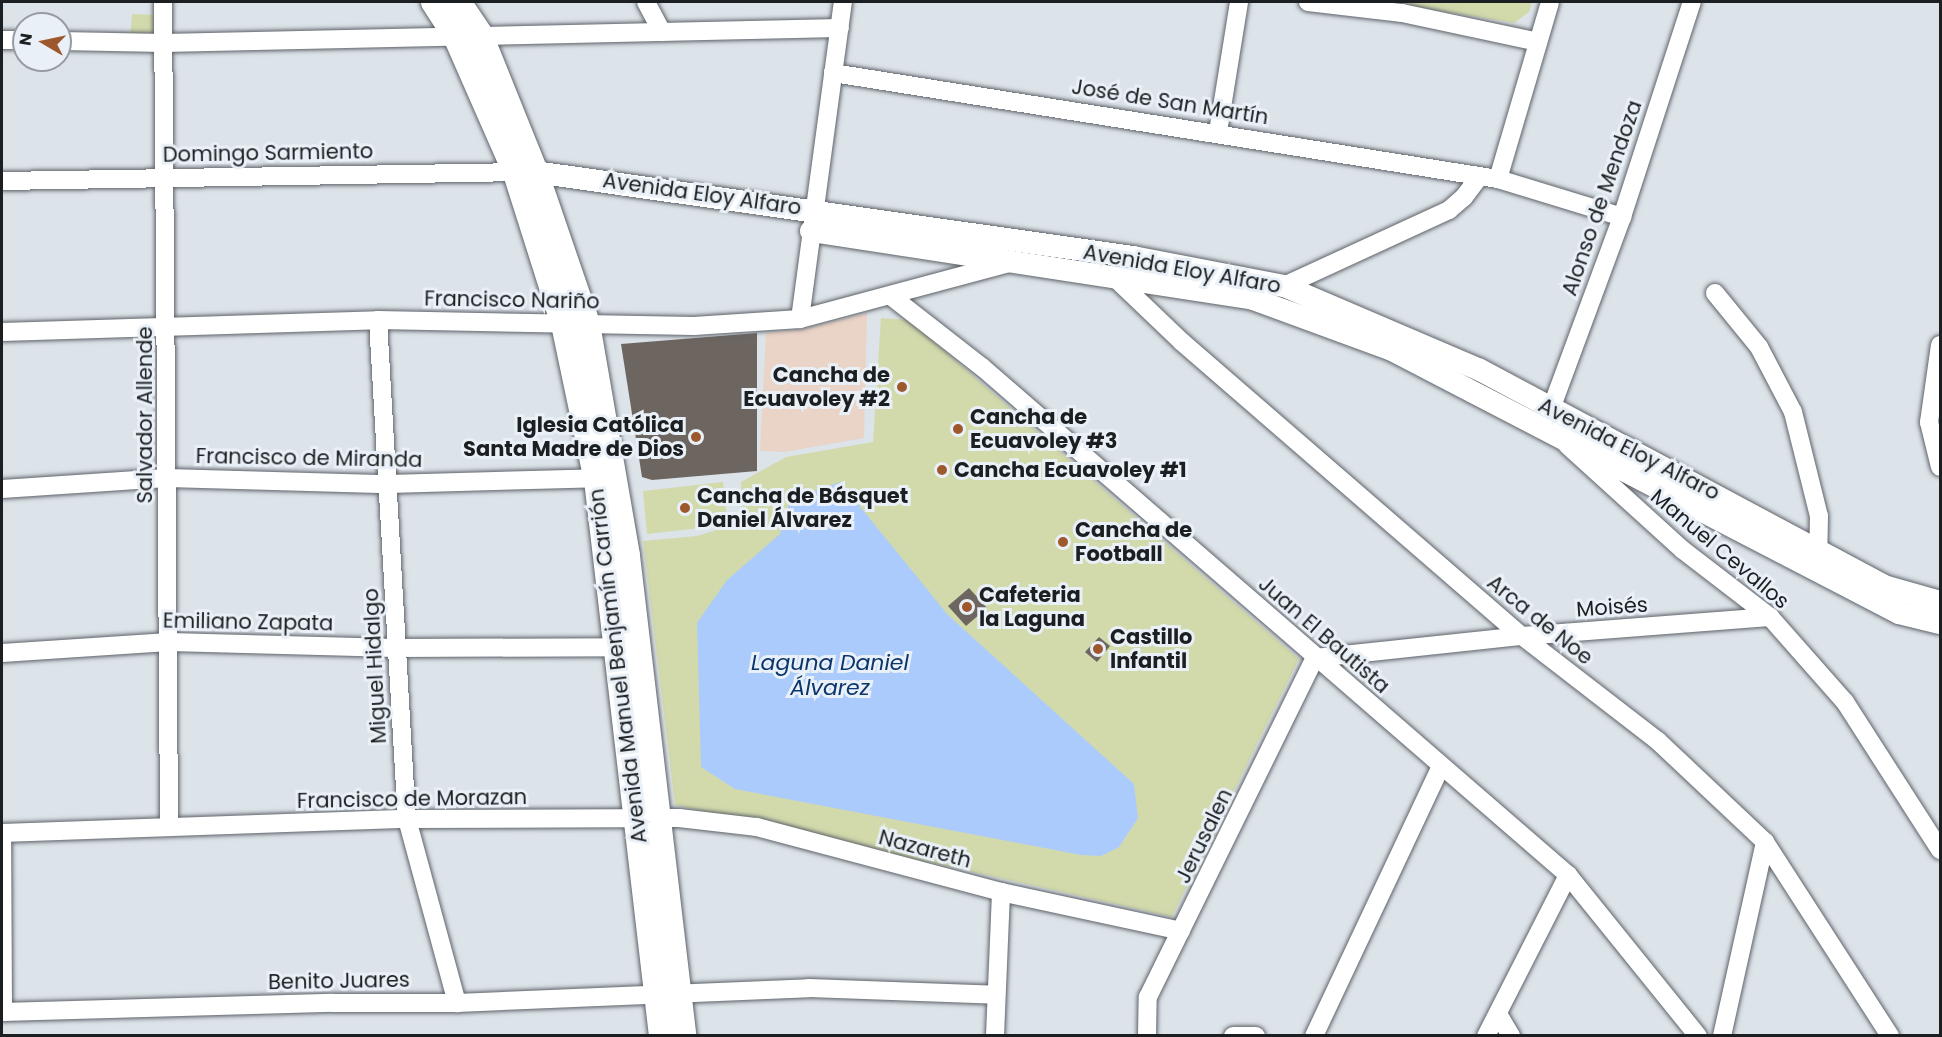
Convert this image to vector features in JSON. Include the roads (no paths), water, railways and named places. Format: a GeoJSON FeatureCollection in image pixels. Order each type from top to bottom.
{"type":"FeatureCollection","features":[{"type":"Feature","properties":{"kind":"main road","name":"Avenida Manuel Benjamín Carrión"},"geometry":{"type":"LineString","coordinates":[[434,2],[468,35]]}},
{"type":"Feature","properties":{"kind":"main road","name":"Avenida Manuel Benjamín Carrión"},"geometry":{"type":"LineString","coordinates":[[458,2],[468,35],[525,172],[576,324],[606,478],[628,647],[666,994],[662,1035]]}},
{"type":"Feature","properties":{"kind":"main road","name":"Avenida Manuel Benjamín Carrión"},"geometry":{"type":"LineString","coordinates":[[666,994],[683,1035]]}},
{"type":"Feature","properties":{"kind":"street","name":"Salvador Allende"},"geometry":{"type":"LineString","coordinates":[[163,2],[169,827]]}},
{"type":"Feature","properties":{"kind":"street"},"geometry":{"type":"LineString","coordinates":[[646,2],[662,32]]}},
{"type":"Feature","properties":{"kind":"street"},"geometry":{"type":"LineString","coordinates":[[800,319],[843,2]]}},
{"type":"Feature","properties":{"kind":"street"},"geometry":{"type":"LineString","coordinates":[[1218,132],[1239,2]]}},
{"type":"Feature","properties":{"kind":"street"},"geometry":{"type":"LineString","coordinates":[[1308,2],[1399,7],[1538,42]]}},
{"type":"Feature","properties":{"kind":"street"},"geometry":{"type":"LineString","coordinates":[[1498,179],[1550,2]]}},
{"type":"Feature","properties":{"kind":"street","name":"Alonso de Mendoza"},"geometry":{"type":"LineString","coordinates":[[1551,409],[1622,217],[1692,2]]}},
{"type":"Feature","properties":{"kind":"street"},"geometry":{"type":"LineString","coordinates":[[72,41],[164,43],[840,28]]}},
{"type":"Feature","properties":{"kind":"street","name":"José de San Martín"},"geometry":{"type":"LineString","coordinates":[[833,72],[1218,132],[1498,179],[1622,217]]}},
{"type":"Feature","properties":{"kind":"street","name":"Domingo Sarmiento"},"geometry":{"type":"LineString","coordinates":[[2,181],[164,176],[525,172]]}},
{"type":"Feature","properties":{"kind":"street","name":"Avenida Eloy Alfaro"},"geometry":{"type":"LineString","coordinates":[[525,172],[813,220],[1013,262],[1253,299],[1392,350],[1740,506],[1818,561],[1899,613],[1941,623]]}},
{"type":"Feature","properties":{"kind":"street"},"geometry":{"type":"LineString","coordinates":[[1284,286],[1449,210],[1464,197],[1480,176]]}},
{"type":"Feature","properties":{"kind":"street","name":"Avenida Eloy Alfaro"},"geometry":{"type":"LineString","coordinates":[[813,220],[1058,247],[1284,286],[1480,370],[1551,409],[1571,430]]}},
{"type":"Feature","properties":{"kind":"street","name":"Francisco Nariño"},"geometry":{"type":"LineString","coordinates":[[2,332],[378,320],[694,326],[800,319],[892,297],[1058,247]]}},
{"type":"Feature","properties":{"kind":"street","name":"Arca de Noe"},"geometry":{"type":"LineString","coordinates":[[1116,279],[1182,342],[1522,636],[1658,741],[1764,842],[1890,1035]]}},
{"type":"Feature","properties":{"kind":"street"},"geometry":{"type":"LineString","coordinates":[[1716,293],[1759,347],[1793,412],[1819,516],[1818,561]]}},
{"type":"Feature","properties":{"kind":"street","name":"Juan El Bautista"},"geometry":{"type":"LineString","coordinates":[[892,297],[982,367],[1568,875],[1698,1035]]}},
{"type":"Feature","properties":{"kind":"street","name":"Miguel Hidalgo"},"geometry":{"type":"LineString","coordinates":[[378,320],[395,648],[407,819],[458,1004]]}},
{"type":"Feature","properties":{"kind":"street"},"geometry":{"type":"LineString","coordinates":[[1941,345],[1935,423],[1941,467]]}},
{"type":"Feature","properties":{"kind":"street","name":"Manuel Cevallos"},"geometry":{"type":"LineString","coordinates":[[1571,430],[1572,452],[1632,505],[1770,617],[1845,702],[1941,850]]}},
{"type":"Feature","properties":{"kind":"street","name":"Francisco de Miranda"},"geometry":{"type":"LineString","coordinates":[[2,489],[167,478],[388,484],[606,478]]}},
{"type":"Feature","properties":{"kind":"street","name":"Avenida Eloy Alfaro"},"geometry":{"type":"LineString","coordinates":[[1818,561],[1884,586],[1941,602]]}},
{"type":"Feature","properties":{"kind":"street","name":"Moisés"},"geometry":{"type":"LineString","coordinates":[[1315,658],[1522,636],[1770,617]]}},
{"type":"Feature","properties":{"kind":"street","name":"Emiliano Zapata"},"geometry":{"type":"LineString","coordinates":[[2,653],[169,642],[395,648],[628,647]]}},
{"type":"Feature","properties":{"kind":"street","name":"Jerusalen"},"geometry":{"type":"LineString","coordinates":[[1148,1035],[1148,998],[1315,658]]}},
{"type":"Feature","properties":{"kind":"street"},"geometry":{"type":"LineString","coordinates":[[1314,1035],[1441,766]]}},
{"type":"Feature","properties":{"kind":"street","name":"Francisco de Morazan"},"geometry":{"type":"LineString","coordinates":[[2,832],[407,819],[646,818]]}},
{"type":"Feature","properties":{"kind":"street","name":"Nazareth"},"geometry":{"type":"LineString","coordinates":[[646,818],[757,827],[1001,892],[1181,931]]}},
{"type":"Feature","properties":{"kind":"street"},"geometry":{"type":"LineString","coordinates":[[2,832],[2,1012]]}},
{"type":"Feature","properties":{"kind":"street"},"geometry":{"type":"LineString","coordinates":[[1722,1035],[1764,842]]}},
{"type":"Feature","properties":{"kind":"street"},"geometry":{"type":"LineString","coordinates":[[1486,1035],[1568,875]]}},
{"type":"Feature","properties":{"kind":"street"},"geometry":{"type":"LineString","coordinates":[[995,1035],[1001,892]]}},
{"type":"Feature","properties":{"kind":"street","name":"Benito Juares"},"geometry":{"type":"LineString","coordinates":[[2,1012],[333,1003],[458,1004],[809,988],[996,995]]}},
{"type":"Feature","properties":{"kind":"street"},"geometry":{"type":"LineString","coordinates":[[1498,1014],[1511,1035]]}},
{"type":"Feature","properties":{"kind":"street"},"geometry":{"type":"LineString","coordinates":[[1233,1035],[1256,1035]]}},
{"type":"Feature","properties":{"kind":"water","name":"Laguna Daniel Álvarez"},"geometry":{"type":"Polygon","coordinates":[[[840,482],[948,615],[1134,784],[1138,818],[1119,847],[1101,856],[1081,855],[735,789],[701,767],[697,623],[727,580],[780,534],[790,500],[840,482]]]}},
{"type":"Feature","properties":{"kind":"place","name":"Cancha de Ecuavoley #2"},"geometry":{"type":"Point","coordinates":[902,387]}},
{"type":"Feature","properties":{"kind":"place","name":"Cancha de Ecuavoley #3"},"geometry":{"type":"Point","coordinates":[958,429]}},
{"type":"Feature","properties":{"kind":"place","name":"Iglesia Católica Santa Madre de Dios"},"geometry":{"type":"Point","coordinates":[696,437]}},
{"type":"Feature","properties":{"kind":"place","name":"Cancha Ecuavoley #1"},"geometry":{"type":"Point","coordinates":[942,470]}},
{"type":"Feature","properties":{"kind":"place","name":"Cancha de Básquet Daniel Álvarez"},"geometry":{"type":"Point","coordinates":[685,508]}},
{"type":"Feature","properties":{"kind":"place","name":"Cancha de Football"},"geometry":{"type":"Point","coordinates":[1063,542]}},
{"type":"Feature","properties":{"kind":"place","name":"Cafeteria la Laguna"},"geometry":{"type":"Point","coordinates":[967,607]}},
{"type":"Feature","properties":{"kind":"place","name":"Castillo Infantil"},"geometry":{"type":"Point","coordinates":[1098,649]}}]}
